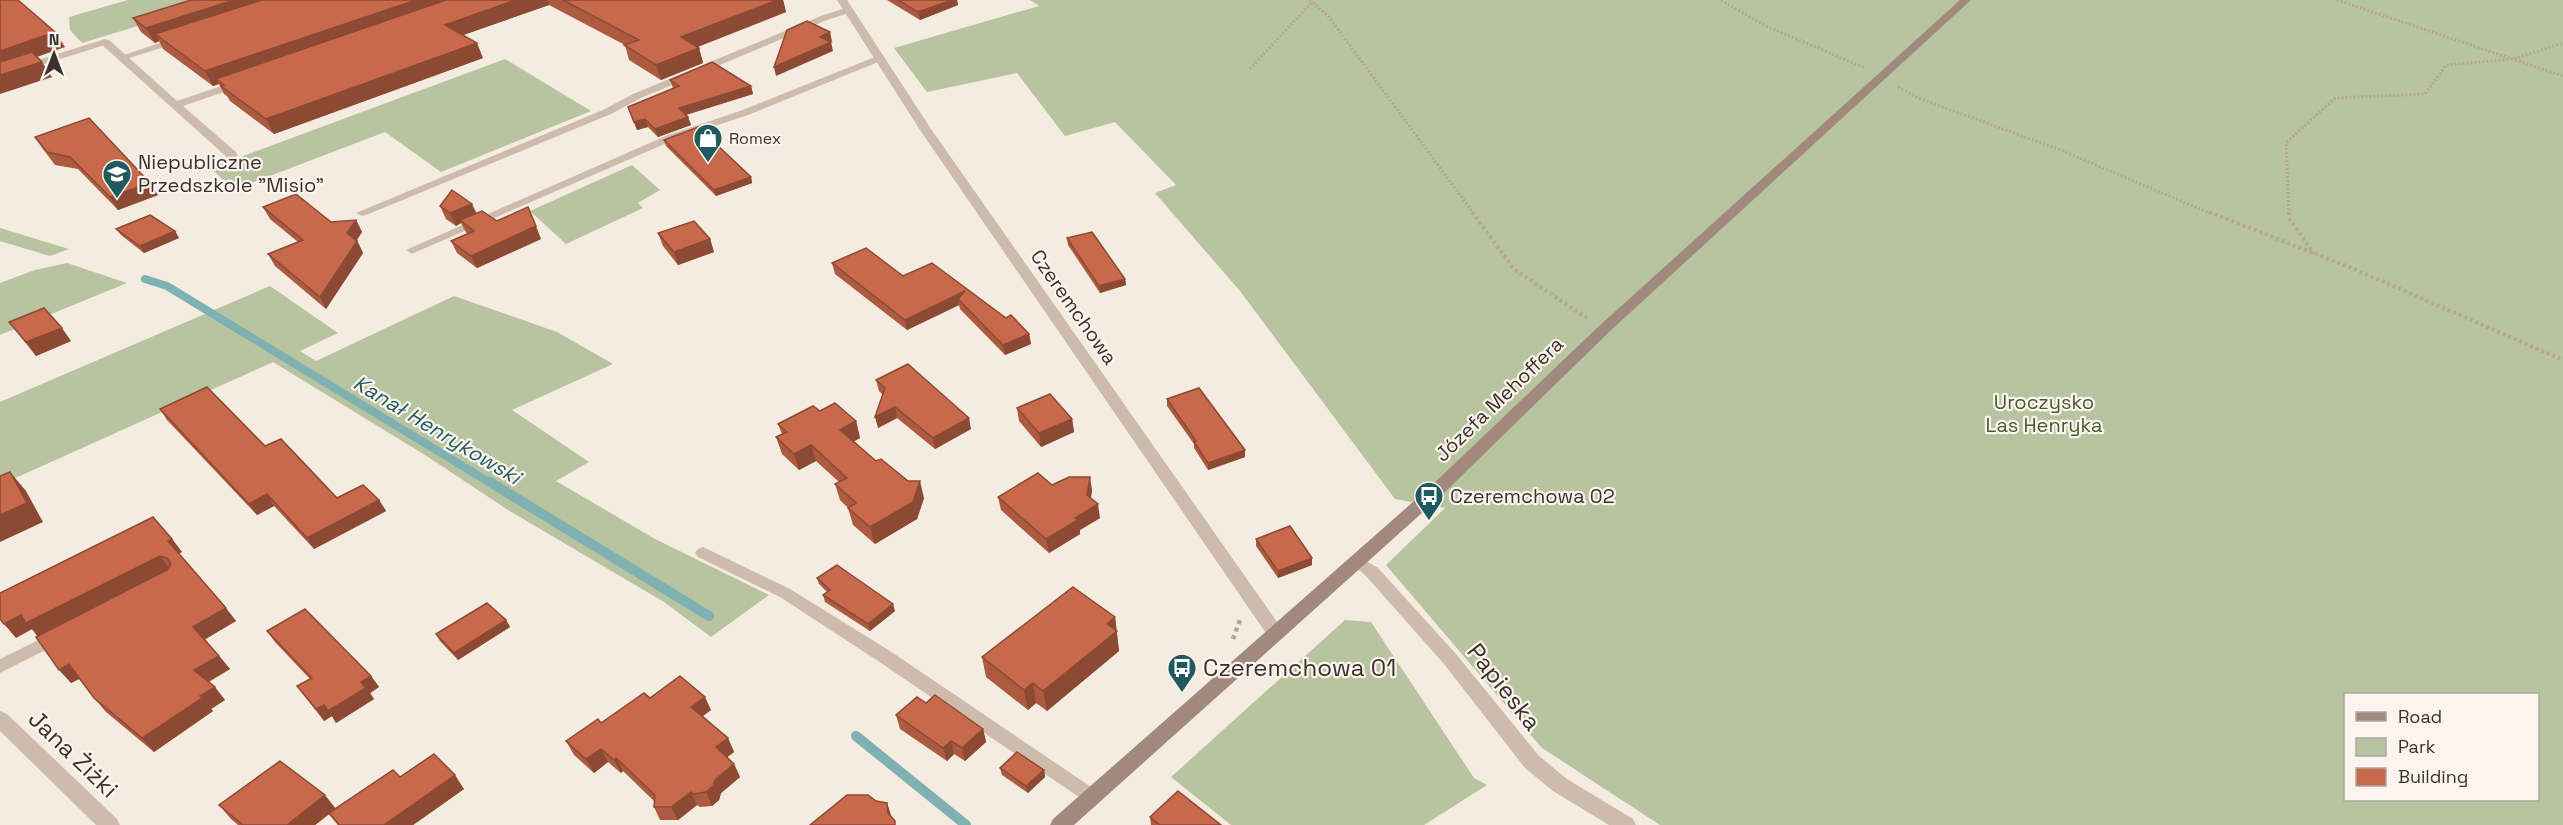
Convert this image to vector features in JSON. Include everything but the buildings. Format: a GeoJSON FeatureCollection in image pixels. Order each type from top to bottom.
{"type":"FeatureCollection","features":[{"type":"Feature","properties":{"kind":"street","name":"Józefa Mehoffera"},"geometry":{"type":"LineString","coordinates":[[1060,825],[1436,491],[1603,330],[1966,0]]}},
{"type":"Feature","properties":{"kind":"street","name":"Czeremchowa"},"geometry":{"type":"LineString","coordinates":[[845,5],[926,130],[1276,634]]}},
{"type":"Feature","properties":{"kind":"street"},"geometry":{"type":"LineString","coordinates":[[105,42],[178,104],[233,156]]}},
{"type":"Feature","properties":{"kind":"street"},"geometry":{"type":"LineString","coordinates":[[178,104],[256,77]]}},
{"type":"Feature","properties":{"kind":"street","name":"Papieska"},"geometry":{"type":"LineString","coordinates":[[1358,562],[1372,572],[1450,659],[1532,762],[1560,785],[1626,825]]}},
{"type":"Feature","properties":{"kind":"street","name":"Jana Żiżki"},"geometry":{"type":"LineString","coordinates":[[0,719],[110,825]]}},
{"type":"Feature","properties":{"kind":"lane"},"geometry":{"type":"LineString","coordinates":[[362,213],[607,112],[637,96],[824,18],[845,5]]}},
{"type":"Feature","properties":{"kind":"lane"},"geometry":{"type":"LineString","coordinates":[[123,57],[183,38]]}},
{"type":"Feature","properties":{"kind":"lane"},"geometry":{"type":"LineString","coordinates":[[0,75],[105,42]]}},
{"type":"Feature","properties":{"kind":"lane"},"geometry":{"type":"LineString","coordinates":[[412,250],[672,137],[744,113],[880,58]]}},
{"type":"Feature","properties":{"kind":"lane"},"geometry":{"type":"LineString","coordinates":[[703,553],[795,599],[1091,796]]}},
{"type":"Feature","properties":{"kind":"lane"},"geometry":{"type":"LineString","coordinates":[[0,667],[72,629]]}},
{"type":"Feature","properties":{"kind":"path"},"geometry":{"type":"LineString","coordinates":[[1250,69],[1312,0],[1329,17],[1514,269],[1603,330]]}},
{"type":"Feature","properties":{"kind":"path"},"geometry":{"type":"LineString","coordinates":[[1721,0],[1766,26],[1854,62],[1918,98],[2058,149],[2169,197],[2314,254],[2563,360]]}},
{"type":"Feature","properties":{"kind":"path"},"geometry":{"type":"LineString","coordinates":[[2337,0],[2563,76]]}},
{"type":"Feature","properties":{"kind":"path"},"geometry":{"type":"LineString","coordinates":[[2314,254],[2289,218],[2286,143],[2336,98],[2425,94],[2446,65],[2512,59],[2563,43]]}},
{"type":"Feature","properties":{"kind":"green space"},"geometry":{"type":"Polygon","coordinates":[[[128,0],[223,0],[82,43],[70,30],[69,17],[128,0]]]}},
{"type":"Feature","properties":{"kind":"green space","name":"Uroczysko Las Henryka"},"geometry":{"type":"Polygon","coordinates":[[[1030,0],[2563,0],[2563,825],[1660,825],[1542,748],[1386,565],[1445,508],[1395,499],[1240,291],[1155,193],[1176,185],[1115,122],[1065,136],[1017,73],[927,92],[894,48],[1039,6],[1030,0]]]}},
{"type":"Feature","properties":{"kind":"green space"},"geometry":{"type":"Polygon","coordinates":[[[505,59],[591,111],[441,172],[385,132],[233,190],[211,168],[505,59]]]}},
{"type":"Feature","properties":{"kind":"green space"},"geometry":{"type":"Polygon","coordinates":[[[632,165],[660,190],[638,203],[643,208],[566,244],[530,211],[632,165]]]}},
{"type":"Feature","properties":{"kind":"green space"},"geometry":{"type":"Polygon","coordinates":[[[0,228],[69,249],[50,256],[0,241],[0,228]]]}},
{"type":"Feature","properties":{"kind":"green space"},"geometry":{"type":"Polygon","coordinates":[[[67,263],[127,283],[0,335],[0,283],[35,270],[67,263]]]}},
{"type":"Feature","properties":{"kind":"green space"},"geometry":{"type":"Polygon","coordinates":[[[270,286],[338,333],[300,351],[316,361],[454,296],[557,332],[613,364],[512,410],[589,462],[556,481],[655,539],[769,595],[711,637],[664,602],[508,510],[425,455],[273,362],[0,485],[0,402],[270,286]]]}},
{"type":"Feature","properties":{"kind":"green space"},"geometry":{"type":"Polygon","coordinates":[[[1345,620],[1371,622],[1474,778],[1487,785],[1424,825],[1231,825],[1171,777],[1345,620]]]}},
{"type":"Feature","properties":{"kind":"waterway","name":"Kanał Henrykowski"},"geometry":{"type":"LineString","coordinates":[[145,279],[167,286],[492,484]]}},
{"type":"Feature","properties":{"kind":"waterway","name":"Kanał Henrykowski"},"geometry":{"type":"LineString","coordinates":[[490,482],[709,616]]}},
{"type":"Feature","properties":{"kind":"waterway","name":"Kanał Henrykowski"},"geometry":{"type":"LineString","coordinates":[[856,736],[966,825]]}},
{"type":"Feature","properties":{"kind":"place","name":"Romex"},"geometry":{"type":"Point","coordinates":[708,164]}},
{"type":"Feature","properties":{"kind":"place","name":"Niepubliczne Przedszkole \"Misio\""},"geometry":{"type":"Point","coordinates":[117,200]}},
{"type":"Feature","properties":{"kind":"place","name":"Czeremchowa 02"},"geometry":{"type":"Point","coordinates":[1429,522]}},
{"type":"Feature","properties":{"kind":"place","name":"Czeremchowa 01"},"geometry":{"type":"Point","coordinates":[1182,694]}}]}
